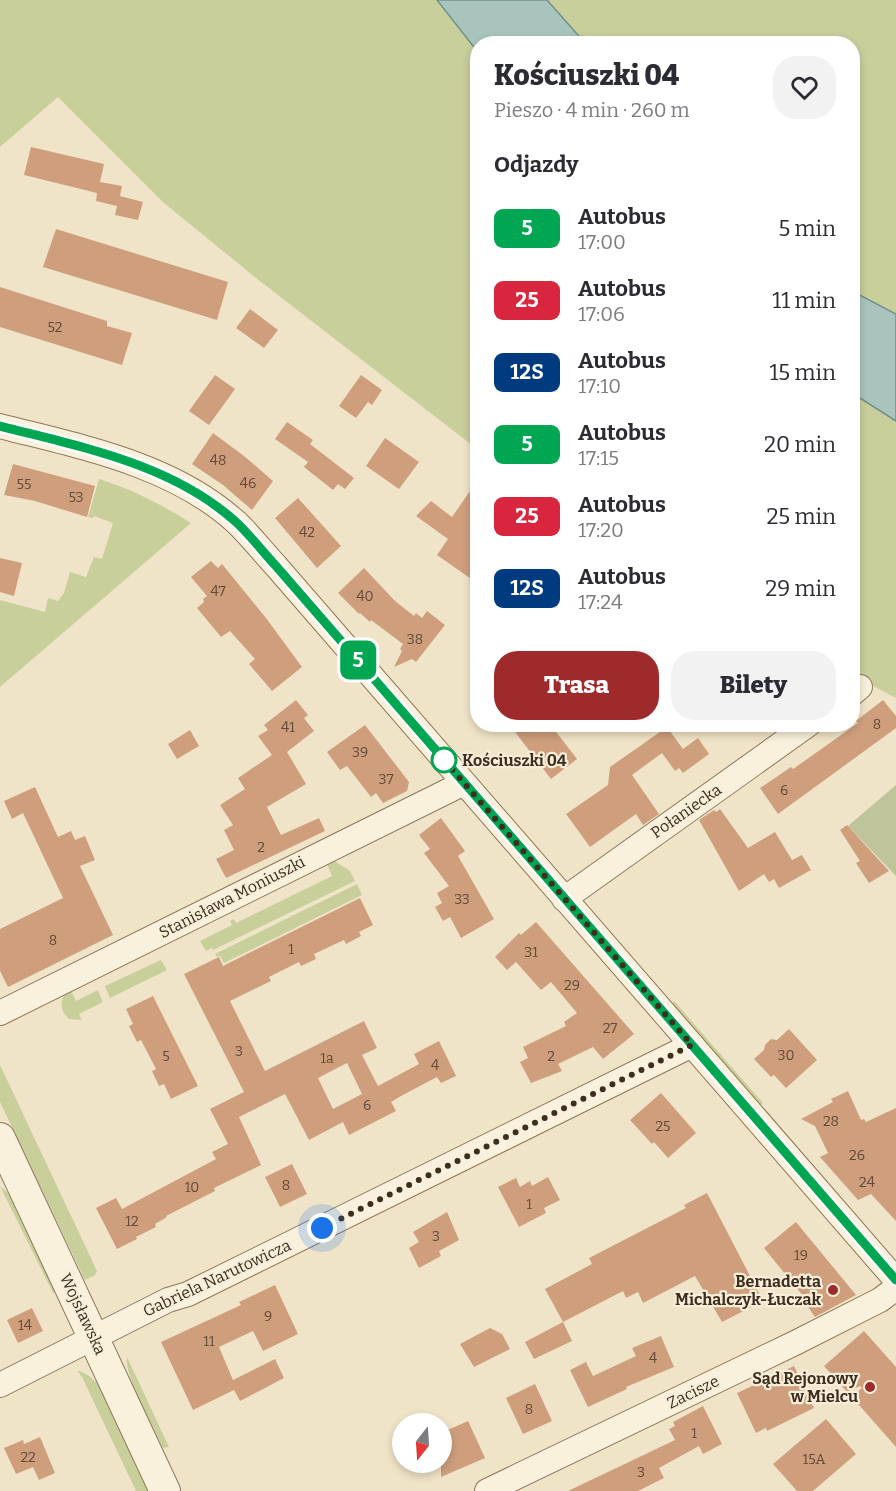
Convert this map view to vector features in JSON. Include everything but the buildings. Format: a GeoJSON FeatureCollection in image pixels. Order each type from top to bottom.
{"type":"FeatureCollection","features":[{"type":"Feature","properties":{"kind":"street"},"geometry":{"type":"LineString","coordinates":[[0,426],[90,449],[153,471],[188,488],[236,522],[896,1280]]}},
{"type":"Feature","properties":{"kind":"street","name":"Połaniecka"},"geometry":{"type":"LineString","coordinates":[[564,899],[798,732]]}},
{"type":"Feature","properties":{"kind":"street","name":"Stanisława Moniuszki"},"geometry":{"type":"LineString","coordinates":[[0,1013],[464,783]]}},
{"type":"Feature","properties":{"kind":"street","name":"Gabriela Narutowicza"},"geometry":{"type":"LineString","coordinates":[[0,1384],[168,1300],[188,1294],[692,1045]]}},
{"type":"Feature","properties":{"kind":"street","name":"Wojsławska"},"geometry":{"type":"LineString","coordinates":[[0,1138],[7,1173],[95,1338],[165,1491]]}},
{"type":"Feature","properties":{"kind":"street","name":"Zacisze"},"geometry":{"type":"LineString","coordinates":[[487,1491],[795,1343],[880,1300],[896,1288]]}},
{"type":"Feature","properties":{"kind":"green space"},"geometry":{"type":"Polygon","coordinates":[[[0,0],[437,0],[470,42],[470,444],[256,278],[164,203],[58,97],[0,147],[0,0]]]}},
{"type":"Feature","properties":{"kind":"green space"},"geometry":{"type":"Polygon","coordinates":[[[547,0],[896,0],[896,314],[860,295],[860,36],[579,36],[547,0]]]}},
{"type":"Feature","properties":{"kind":"green space"},"geometry":{"type":"Polygon","coordinates":[[[860,398],[896,421],[896,698],[860,679],[860,398]]]}},
{"type":"Feature","properties":{"kind":"green space"},"geometry":{"type":"Polygon","coordinates":[[[99,479],[146,498],[191,523],[0,687],[0,600],[45,612],[48,598],[58,601],[64,593],[70,572],[86,577],[94,557],[102,559],[113,523],[94,516],[93,518],[88,517],[99,479]]]}},
{"type":"Feature","properties":{"kind":"green space"},"geometry":{"type":"Polygon","coordinates":[[[896,785],[896,876],[848,826],[896,785]]]}},
{"type":"Feature","properties":{"kind":"green space"},"geometry":{"type":"Polygon","coordinates":[[[333,860],[350,871],[355,881],[213,950],[212,948],[206,951],[200,941],[232,925],[230,921],[234,919],[236,923],[332,876],[326,862],[333,860]]]}},
{"type":"Feature","properties":{"kind":"green space"},"geometry":{"type":"Polygon","coordinates":[[[357,884],[362,895],[224,963],[220,956],[217,957],[215,954],[357,884]]]}},
{"type":"Feature","properties":{"kind":"green space"},"geometry":{"type":"Polygon","coordinates":[[[161,960],[167,970],[110,998],[105,986],[161,960]]]}},
{"type":"Feature","properties":{"kind":"green space"},"geometry":{"type":"Polygon","coordinates":[[[70,988],[76,1001],[98,990],[103,1002],[79,1014],[82,1020],[69,1019],[63,1011],[62,1004],[70,988]]]}},
{"type":"Feature","properties":{"kind":"green space"},"geometry":{"type":"Polygon","coordinates":[[[674,1001],[763,1103],[759,1107],[670,1005],[674,1001]]]}},
{"type":"Feature","properties":{"kind":"green space"},"geometry":{"type":"Polygon","coordinates":[[[0,1065],[97,1271],[95,1275],[85,1280],[0,1102],[0,1065]]]}},
{"type":"Feature","properties":{"kind":"green space"},"geometry":{"type":"Polygon","coordinates":[[[0,1186],[9,1194],[55,1292],[53,1293],[0,1186]]]}},
{"type":"Feature","properties":{"kind":"green space"},"geometry":{"type":"Polygon","coordinates":[[[127,1357],[169,1447],[163,1448],[140,1402],[130,1376],[127,1357]]]}},
{"type":"Feature","properties":{"kind":"green space"},"geometry":{"type":"Polygon","coordinates":[[[77,1370],[88,1375],[98,1384],[149,1491],[136,1491],[77,1370]]]}},
{"type":"Feature","properties":{"kind":"water"},"geometry":{"type":"Polygon","coordinates":[[[437,0],[547,0],[579,36],[470,36],[470,42],[437,0]]]}},
{"type":"Feature","properties":{"kind":"water"},"geometry":{"type":"Polygon","coordinates":[[[860,295],[896,314],[896,421],[860,398],[860,295]]]}},
{"type":"Feature","properties":{"kind":"bus line","name":"5"},"geometry":{"type":"LineString","coordinates":[[0,426],[90,449],[153,471],[188,488],[236,522],[896,1280]]}},
{"type":"Feature","properties":{"kind":"place","name":"Kościuszki 04"},"geometry":{"type":"Point","coordinates":[444,760]}},
{"type":"Feature","properties":{"kind":"place","name":"Bernadetta Michalczyk-Łuczak"},"geometry":{"type":"Point","coordinates":[833,1290]}},
{"type":"Feature","properties":{"kind":"place","name":"Sąd Rejonowy w Mielcu"},"geometry":{"type":"Point","coordinates":[870,1387]}},
{"type":"Feature","properties":{"kind":"route"},"geometry":{"type":"LineString","coordinates":[[322,1228],[692,1045],[444,760]]}}]}
